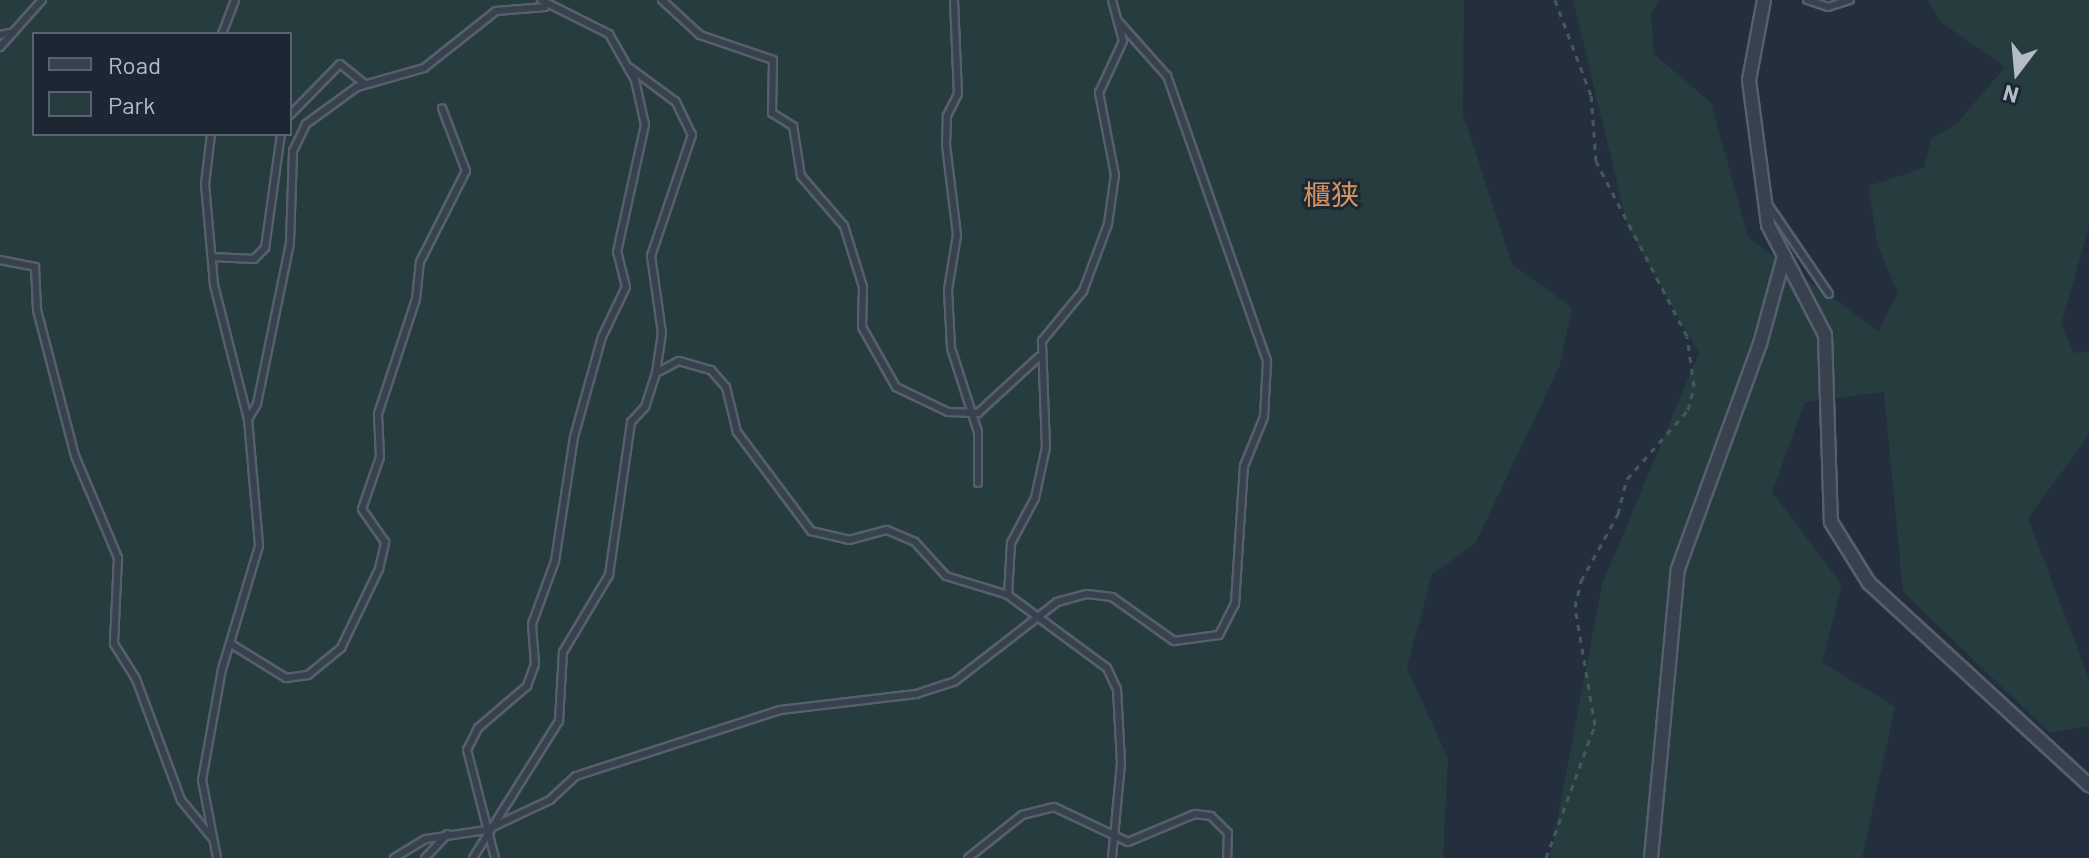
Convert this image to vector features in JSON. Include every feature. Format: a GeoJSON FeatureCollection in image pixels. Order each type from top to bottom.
{"type":"FeatureCollection","features":[{"type":"Feature","properties":{"kind":"street"},"geometry":{"type":"LineString","coordinates":[[1764,0],[1749,80],[1765,201],[1783,260],[1825,335],[1825,499],[1842,548],[1869,583],[2089,785]]}},
{"type":"Feature","properties":{"kind":"street"},"geometry":{"type":"LineString","coordinates":[[1651,858],[1678,569],[1760,344],[1783,260]]}},
{"type":"Feature","properties":{"kind":"lane"},"geometry":{"type":"LineString","coordinates":[[0,47],[42,0]]}},
{"type":"Feature","properties":{"kind":"lane"},"geometry":{"type":"LineString","coordinates":[[223,32],[235,0]]}},
{"type":"Feature","properties":{"kind":"lane"},"geometry":{"type":"LineString","coordinates":[[662,0],[700,35],[773,60],[770,106],[793,126],[801,176],[844,226],[863,287],[862,327],[880,365],[911,397],[971,414]]}},
{"type":"Feature","properties":{"kind":"lane"},"geometry":{"type":"LineString","coordinates":[[954,0],[958,94],[947,116],[946,145],[957,235],[948,290],[951,348],[971,414],[978,483]]}},
{"type":"Feature","properties":{"kind":"lane"},"geometry":{"type":"LineString","coordinates":[[1008,595],[1011,543],[1035,498],[1046,447],[1039,357],[1042,341],[1083,291],[1108,224],[1115,175],[1099,93],[1123,41],[1112,0]]}},
{"type":"Feature","properties":{"kind":"lane"},"geometry":{"type":"LineString","coordinates":[[1807,0],[1828,7],[1850,0]]}},
{"type":"Feature","properties":{"kind":"lane"},"geometry":{"type":"LineString","coordinates":[[248,419],[257,404],[290,243],[293,151],[313,115],[365,84],[424,68],[496,11],[543,4],[595,24],[627,66],[676,102],[690,118],[692,135],[651,256],[662,333],[656,373],[631,422],[609,575],[563,652],[559,721],[546,752],[486,830],[473,858]]}},
{"type":"Feature","properties":{"kind":"lane"},"geometry":{"type":"LineString","coordinates":[[394,858],[447,834],[486,830],[550,800],[576,776],[780,710],[916,694],[954,682],[1043,618],[1057,602],[1112,597],[1157,635],[1174,641],[1219,635],[1235,604],[1244,466],[1268,396],[1267,361],[1167,76],[1118,21]]}},
{"type":"Feature","properties":{"kind":"lane"},"geometry":{"type":"LineString","coordinates":[[0,35],[14,32]]}},
{"type":"Feature","properties":{"kind":"lane"},"geometry":{"type":"LineString","coordinates":[[292,113],[340,64],[365,84]]}},
{"type":"Feature","properties":{"kind":"lane"},"geometry":{"type":"LineString","coordinates":[[495,858],[467,750],[478,728],[527,686],[532,624],[555,561],[574,437],[602,337],[626,287],[617,252],[645,125],[627,66]]}},
{"type":"Feature","properties":{"kind":"lane"},"geometry":{"type":"LineString","coordinates":[[231,644],[286,678],[308,675],[341,648],[379,569],[385,542],[362,509],[380,457],[378,414],[416,299],[420,262],[466,171],[442,108]]}},
{"type":"Feature","properties":{"kind":"lane"},"geometry":{"type":"LineString","coordinates":[[211,136],[205,184],[212,257],[248,419],[259,546],[231,644],[202,780],[217,858]]}},
{"type":"Feature","properties":{"kind":"lane"},"geometry":{"type":"LineString","coordinates":[[212,257],[254,259],[265,248],[281,136]]}},
{"type":"Feature","properties":{"kind":"lane"},"geometry":{"type":"LineString","coordinates":[[1765,201],[1829,294]]}},
{"type":"Feature","properties":{"kind":"lane"},"geometry":{"type":"LineString","coordinates":[[0,260],[35,267],[37,310],[75,456],[118,558],[114,644],[136,679],[181,800],[214,840]]}},
{"type":"Feature","properties":{"kind":"lane"},"geometry":{"type":"LineString","coordinates":[[971,414],[1039,357]]}},
{"type":"Feature","properties":{"kind":"lane"},"geometry":{"type":"LineString","coordinates":[[656,373],[679,361],[711,370],[726,387],[737,432],[811,531],[849,540],[887,530],[915,542],[946,576],[1008,595],[1107,668],[1117,689],[1121,763],[1111,835],[1112,858]]}},
{"type":"Feature","properties":{"kind":"lane"},"geometry":{"type":"LineString","coordinates":[[968,858],[989,835],[1037,809],[1071,812],[1111,835],[1140,840],[1195,814],[1211,816],[1228,833],[1227,858]]}},
{"type":"Feature","properties":{"kind":"lane"},"geometry":{"type":"LineString","coordinates":[[425,858],[447,834]]}},
{"type":"Feature","properties":{"kind":"path"},"geometry":{"type":"LineString","coordinates":[[1546,858],[1595,725],[1575,607],[1581,581],[1618,514],[1627,479],[1688,410],[1694,386],[1687,336],[1596,161],[1591,95],[1555,0]]}},
{"type":"Feature","properties":{"kind":"green space"},"geometry":{"type":"Polygon","coordinates":[[[0,0],[1464,0],[1463,114],[1512,264],[1572,308],[1560,365],[1475,544],[1432,574],[1407,668],[1448,759],[1443,858],[0,858],[0,0]]]}},
{"type":"Feature","properties":{"kind":"green space"},"geometry":{"type":"Polygon","coordinates":[[[1573,0],[1659,0],[1651,15],[1654,54],[1711,103],[1748,237],[1878,331],[1898,293],[1878,246],[1868,186],[1924,168],[1931,139],[1957,123],[2005,67],[1941,22],[1928,0],[2089,0],[2089,226],[2061,325],[2074,353],[2089,351],[2089,435],[2028,518],[2089,679],[2089,726],[2050,733],[1903,592],[1884,392],[1805,402],[1772,492],[1842,585],[1822,662],[1895,707],[1862,858],[1550,858],[1602,585],[1699,353],[1628,228],[1573,0]]]}},
{"type":"Feature","properties":{"kind":"district","name":"櫃狭"},"geometry":{"type":"Point","coordinates":[1331,194]}}]}
